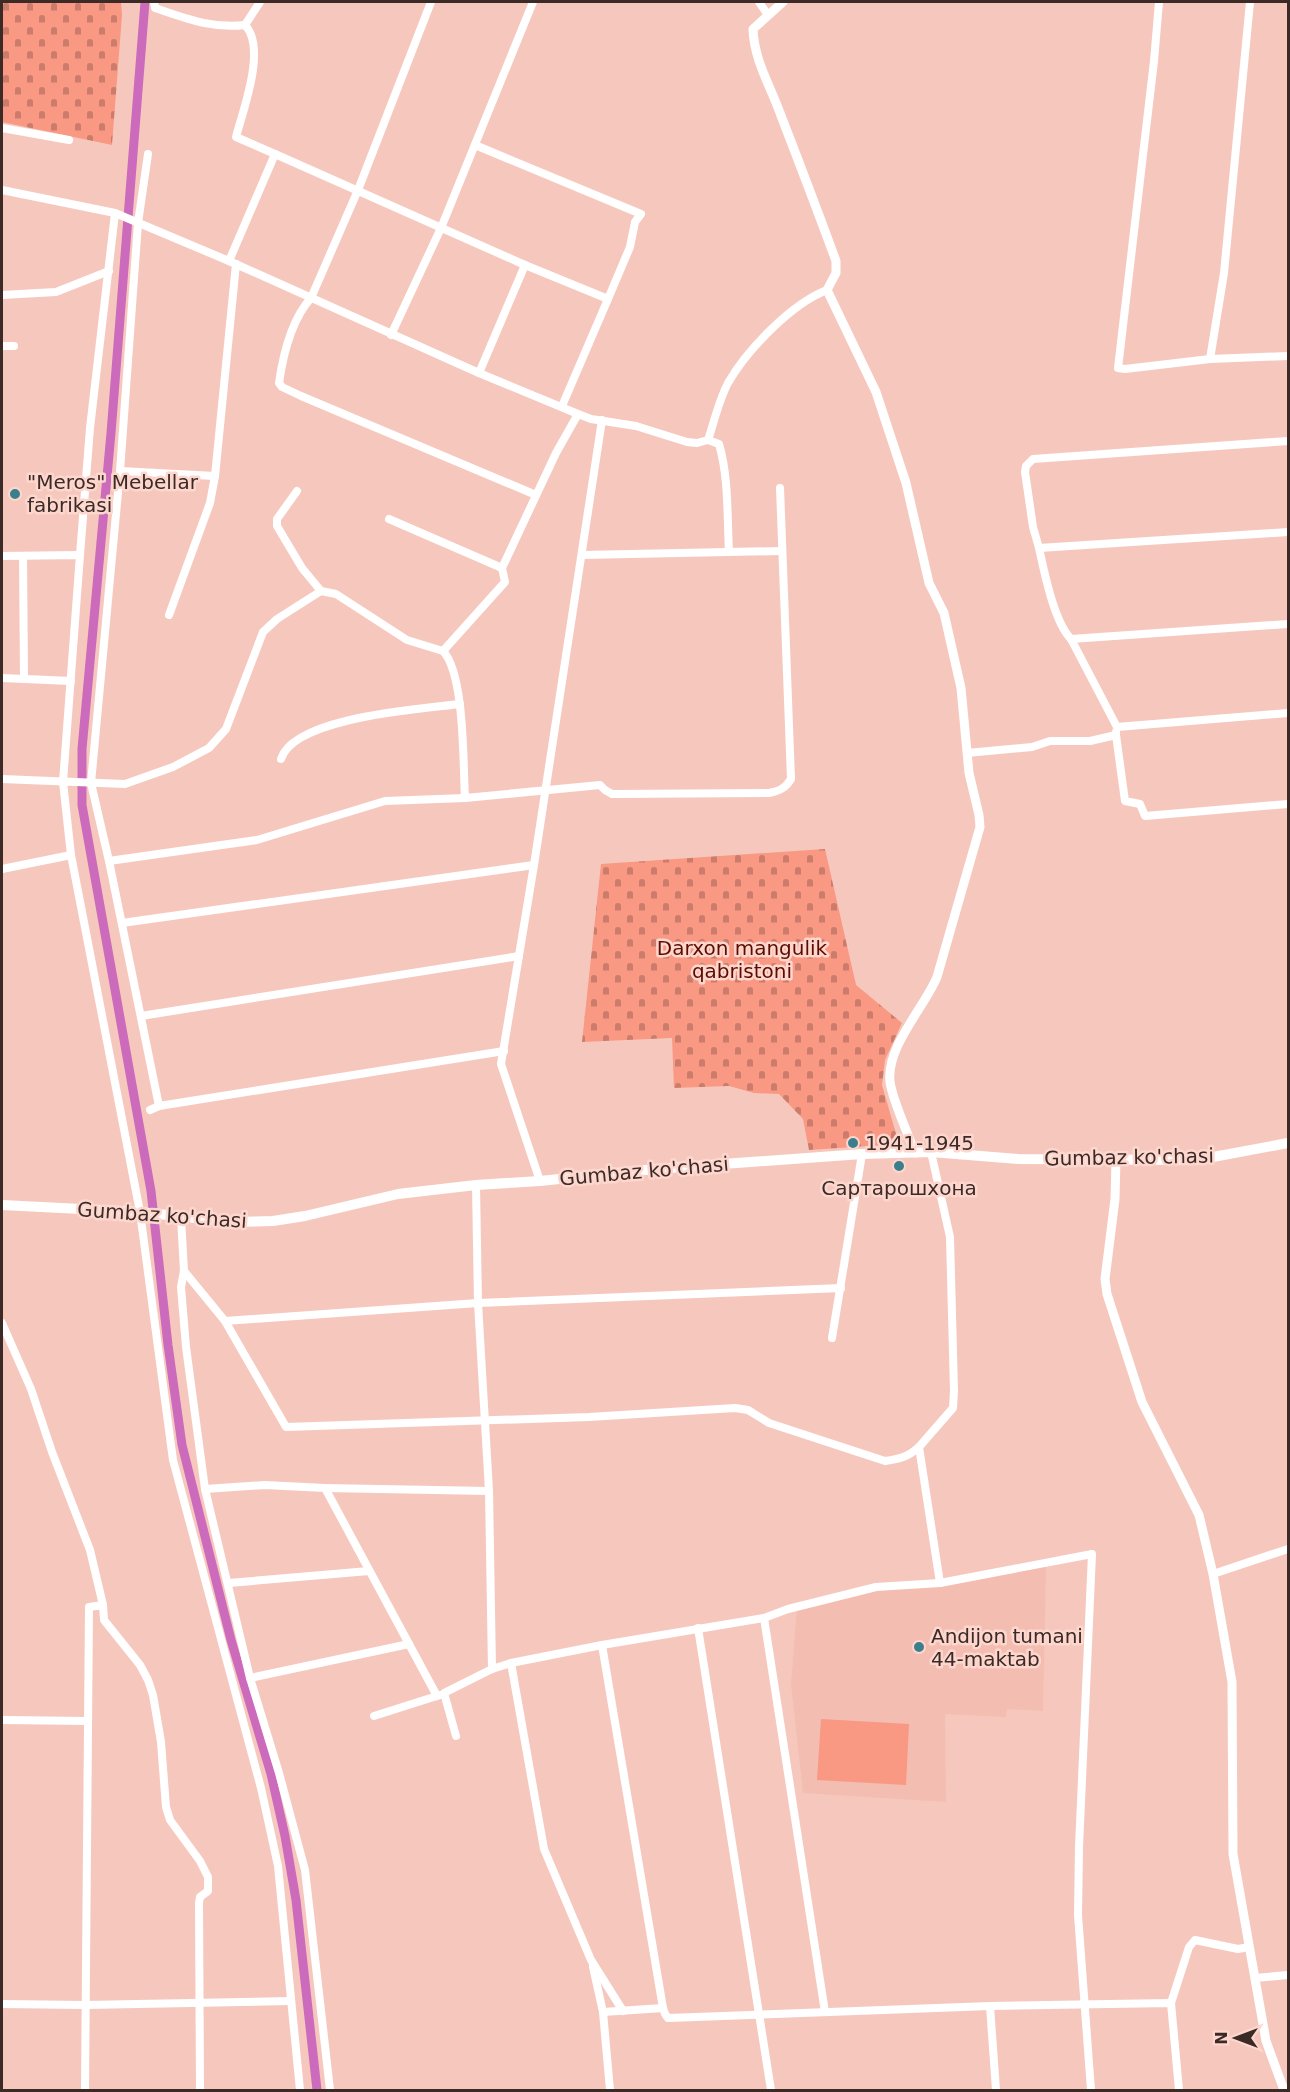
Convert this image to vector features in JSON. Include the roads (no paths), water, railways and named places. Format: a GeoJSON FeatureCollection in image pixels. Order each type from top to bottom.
{"type":"FeatureCollection","features":[{"type":"Feature","properties":{"kind":"main road","name":"Gumbaz ko'chasi"},"geometry":{"type":"LineString","coordinates":[[2,1204],[140,1212],[232,1222],[273,1221],[305,1216],[398,1194],[655,1168],[862,1154],[932,1152],[1019,1159],[1197,1160],[1288,1143]]}},
{"type":"Feature","properties":{"kind":"street"},"geometry":{"type":"LineString","coordinates":[[154,2],[155,8],[194,22],[229,27],[245,25],[260,2]]}},
{"type":"Feature","properties":{"kind":"street"},"geometry":{"type":"LineString","coordinates":[[431,2],[358,190],[311,298],[304,306],[290,336],[279,383],[282,387],[536,495]]}},
{"type":"Feature","properties":{"kind":"street"},"geometry":{"type":"LineString","coordinates":[[392,335],[441,228],[533,2]]}},
{"type":"Feature","properties":{"kind":"street"},"geometry":{"type":"LineString","coordinates":[[759,2],[768,15]]}},
{"type":"Feature","properties":{"kind":"street"},"geometry":{"type":"LineString","coordinates":[[708,440],[728,384],[752,351],[781,321],[814,295],[827,290],[836,273],[836,261],[777,105],[761,69],[754,40],[753,29],[783,2]]}},
{"type":"Feature","properties":{"kind":"street"},"geometry":{"type":"LineString","coordinates":[[1159,2],[1117,365],[1120,369],[1125,369],[1210,359],[1288,356]]}},
{"type":"Feature","properties":{"kind":"street"},"geometry":{"type":"LineString","coordinates":[[1210,359],[1224,273],[1250,2]]}},
{"type":"Feature","properties":{"kind":"street"},"geometry":{"type":"LineString","coordinates":[[245,25],[251,36],[255,52],[249,88],[236,137],[525,265],[608,299]]}},
{"type":"Feature","properties":{"kind":"street"},"geometry":{"type":"LineString","coordinates":[[2,128],[69,140]]}},
{"type":"Feature","properties":{"kind":"street"},"geometry":{"type":"LineString","coordinates":[[475,145],[641,214],[635,222],[630,247],[562,406]]}},
{"type":"Feature","properties":{"kind":"street"},"geometry":{"type":"LineString","coordinates":[[148,154],[138,223],[120,471],[87,783],[109,861],[159,1106]]}},
{"type":"Feature","properties":{"kind":"street"},"geometry":{"type":"LineString","coordinates":[[169,615],[210,503],[215,476],[233,262],[275,154]]}},
{"type":"Feature","properties":{"kind":"street"},"geometry":{"type":"LineString","coordinates":[[2,190],[115,213],[233,262],[479,374],[578,414],[636,426],[687,442],[697,443],[708,440],[719,444],[725,472],[729,552]]}},
{"type":"Feature","properties":{"kind":"street"},"geometry":{"type":"LineString","coordinates":[[115,213],[90,428],[71,681],[66,782],[71,855],[140,1212],[173,1460],[261,1788],[278,1866],[300,2091]]}},
{"type":"Feature","properties":{"kind":"street"},"geometry":{"type":"LineString","coordinates":[[479,374],[525,265]]}},
{"type":"Feature","properties":{"kind":"street"},"geometry":{"type":"LineString","coordinates":[[2,295],[56,292],[109,272]]}},
{"type":"Feature","properties":{"kind":"street"},"geometry":{"type":"LineString","coordinates":[[827,290],[876,392],[906,483],[929,583],[944,613],[961,688],[967,753],[979,815],[978,841],[937,977],[930,994],[905,1032],[890,1072],[891,1089],[915,1153]]}},
{"type":"Feature","properties":{"kind":"street"},"geometry":{"type":"LineString","coordinates":[[2,346],[14,346]]}},
{"type":"Feature","properties":{"kind":"street"},"geometry":{"type":"LineString","coordinates":[[443,651],[502,587],[505,578],[502,568],[556,453],[578,414]]}},
{"type":"Feature","properties":{"kind":"street"},"geometry":{"type":"LineString","coordinates":[[540,1181],[501,1064],[546,791],[602,420]]}},
{"type":"Feature","properties":{"kind":"street"},"geometry":{"type":"LineString","coordinates":[[1288,441],[1033,459],[1026,466],[1033,527],[1052,597],[1064,629],[1116,731],[1125,801],[1140,804],[1145,816],[1288,804]]}},
{"type":"Feature","properties":{"kind":"street"},"geometry":{"type":"LineString","coordinates":[[120,471],[215,476]]}},
{"type":"Feature","properties":{"kind":"street"},"geometry":{"type":"LineString","coordinates":[[109,861],[257,840],[385,801],[465,798],[600,785],[612,794],[778,791],[788,785],[790,779],[780,488]]}},
{"type":"Feature","properties":{"kind":"street"},"geometry":{"type":"LineString","coordinates":[[297,491],[277,519],[277,526],[302,568],[321,591],[336,594],[407,640],[443,651],[452,664],[460,704],[465,798]]}},
{"type":"Feature","properties":{"kind":"street"},"geometry":{"type":"LineString","coordinates":[[389,519],[502,568]]}},
{"type":"Feature","properties":{"kind":"street"},"geometry":{"type":"LineString","coordinates":[[1040,548],[1288,532]]}},
{"type":"Feature","properties":{"kind":"street"},"geometry":{"type":"LineString","coordinates":[[582,555],[782,551]]}},
{"type":"Feature","properties":{"kind":"street"},"geometry":{"type":"LineString","coordinates":[[2,556],[80,555]]}},
{"type":"Feature","properties":{"kind":"street"},"geometry":{"type":"LineString","coordinates":[[23,556],[24,679]]}},
{"type":"Feature","properties":{"kind":"street"},"geometry":{"type":"LineString","coordinates":[[2,779],[125,784],[173,767],[209,748],[226,729],[263,632],[277,619],[321,591]]}},
{"type":"Feature","properties":{"kind":"street"},"geometry":{"type":"LineString","coordinates":[[1071,639],[1288,624]]}},
{"type":"Feature","properties":{"kind":"street"},"geometry":{"type":"LineString","coordinates":[[2,678],[71,681]]}},
{"type":"Feature","properties":{"kind":"street"},"geometry":{"type":"LineString","coordinates":[[281,759],[284,750],[290,744],[310,732],[374,714],[460,704]]}},
{"type":"Feature","properties":{"kind":"street"},"geometry":{"type":"LineString","coordinates":[[967,753],[1032,747],[1050,741],[1090,741],[1116,731],[1288,713]]}},
{"type":"Feature","properties":{"kind":"street"},"geometry":{"type":"LineString","coordinates":[[2,869],[71,855]]}},
{"type":"Feature","properties":{"kind":"street"},"geometry":{"type":"LineString","coordinates":[[122,923],[534,865]]}},
{"type":"Feature","properties":{"kind":"street"},"geometry":{"type":"LineString","coordinates":[[141,1016],[519,956]]}},
{"type":"Feature","properties":{"kind":"street"},"geometry":{"type":"LineString","coordinates":[[150,1110],[159,1106],[504,1051]]}},
{"type":"Feature","properties":{"kind":"street"},"geometry":{"type":"LineString","coordinates":[[184,1271],[225,1321],[286,1426],[484,1421],[735,1408],[748,1410],[769,1422],[885,1461],[899,1459],[911,1455],[953,1408],[950,1237],[932,1152]]}},
{"type":"Feature","properties":{"kind":"street"},"geometry":{"type":"LineString","coordinates":[[832,1338],[862,1154]]}},
{"type":"Feature","properties":{"kind":"street"},"geometry":{"type":"LineString","coordinates":[[1116,1159],[1115,1199],[1105,1279],[1107,1294],[1142,1402],[1199,1515],[1213,1574],[1232,1682],[1233,1854],[1266,2041],[1284,2091]]}},
{"type":"Feature","properties":{"kind":"street"},"geometry":{"type":"LineString","coordinates":[[476,1185],[478,1303],[489,1491],[492,1669]]}},
{"type":"Feature","properties":{"kind":"street"},"geometry":{"type":"LineString","coordinates":[[181,1218],[186,1347],[205,1489],[250,1678],[305,1870],[330,2091]]}},
{"type":"Feature","properties":{"kind":"street"},"geometry":{"type":"LineString","coordinates":[[225,1321],[478,1303],[841,1288]]}},
{"type":"Feature","properties":{"kind":"street"},"geometry":{"type":"LineString","coordinates":[[2,1323],[31,1389],[52,1452],[90,1550],[103,1605],[104,1620],[140,1665],[148,1680],[153,1695],[161,1742],[166,1808],[170,1820],[192,1847],[208,1877],[208,1891],[200,1897],[199,1903],[200,2091]]}},
{"type":"Feature","properties":{"kind":"street"},"geometry":{"type":"LineString","coordinates":[[919,1447],[940,1583]]}},
{"type":"Feature","properties":{"kind":"street"},"geometry":{"type":"LineString","coordinates":[[205,1489],[265,1485],[489,1491]]}},
{"type":"Feature","properties":{"kind":"street"},"geometry":{"type":"LineString","coordinates":[[325,1488],[409,1644],[440,1695],[456,1736]]}},
{"type":"Feature","properties":{"kind":"street"},"geometry":{"type":"LineString","coordinates":[[1213,1574],[1288,1549]]}},
{"type":"Feature","properties":{"kind":"street"},"geometry":{"type":"LineString","coordinates":[[374,1716],[440,1695],[492,1669],[512,1663],[602,1645],[764,1618],[788,1609],[876,1587],[940,1583],[1092,1554],[1078,1847],[1078,1915],[1090,2091]]}},
{"type":"Feature","properties":{"kind":"street"},"geometry":{"type":"LineString","coordinates":[[229,1583],[369,1571]]}},
{"type":"Feature","properties":{"kind":"street"},"geometry":{"type":"LineString","coordinates":[[85,2091],[89,1608],[103,1605]]}},
{"type":"Feature","properties":{"kind":"street"},"geometry":{"type":"LineString","coordinates":[[764,1618],[825,2012]]}},
{"type":"Feature","properties":{"kind":"street"},"geometry":{"type":"LineString","coordinates":[[699,1628],[757,2014],[771,2091]]}},
{"type":"Feature","properties":{"kind":"street"},"geometry":{"type":"LineString","coordinates":[[250,1678],[409,1644]]}},
{"type":"Feature","properties":{"kind":"street"},"geometry":{"type":"LineString","coordinates":[[602,1645],[663,2008],[668,2018],[990,2006],[1171,2003]]}},
{"type":"Feature","properties":{"kind":"street"},"geometry":{"type":"LineString","coordinates":[[512,1663],[544,1849],[591,1960],[623,2012]]}},
{"type":"Feature","properties":{"kind":"street"},"geometry":{"type":"LineString","coordinates":[[2,1720],[88,1721]]}},
{"type":"Feature","properties":{"kind":"street"},"geometry":{"type":"LineString","coordinates":[[1179,2091],[1171,2003],[1189,1947],[1195,1941],[1238,1949],[1249,1947]]}},
{"type":"Feature","properties":{"kind":"street"},"geometry":{"type":"LineString","coordinates":[[591,1960],[603,2012],[610,2091]]}},
{"type":"Feature","properties":{"kind":"street"},"geometry":{"type":"LineString","coordinates":[[1255,1977],[1288,1975]]}},
{"type":"Feature","properties":{"kind":"street"},"geometry":{"type":"LineString","coordinates":[[2,2004],[85,2005],[291,2001]]}},
{"type":"Feature","properties":{"kind":"street"},"geometry":{"type":"LineString","coordinates":[[990,2006],[996,2091]]}},
{"type":"Feature","properties":{"kind":"street"},"geometry":{"type":"LineString","coordinates":[[603,2012],[663,2008]]}},
{"type":"Feature","properties":{"kind":"waterway"},"geometry":{"type":"LineString","coordinates":[[145,2],[111,433],[82,749],[82,805],[151,1191],[182,1445],[231,1640],[271,1774],[285,1836],[296,1900],[317,2090]]}},
{"type":"Feature","properties":{"kind":"place","name":"\"Meros\" Mebellar fabrikasi"},"geometry":{"type":"Point","coordinates":[15,494]}},
{"type":"Feature","properties":{"kind":"place","name":"1941-1945"},"geometry":{"type":"Point","coordinates":[853,1143]}},
{"type":"Feature","properties":{"kind":"place","name":"Сартарошхона"},"geometry":{"type":"Point","coordinates":[899,1166]}},
{"type":"Feature","properties":{"kind":"place","name":"Andijon tumani 44-maktab"},"geometry":{"type":"Point","coordinates":[919,1647]}},
{"type":"Feature","properties":{"kind":"park label","name":"Darxon mangulik qabristoni"},"geometry":{"type":"Point","coordinates":[742,960]}}]}
